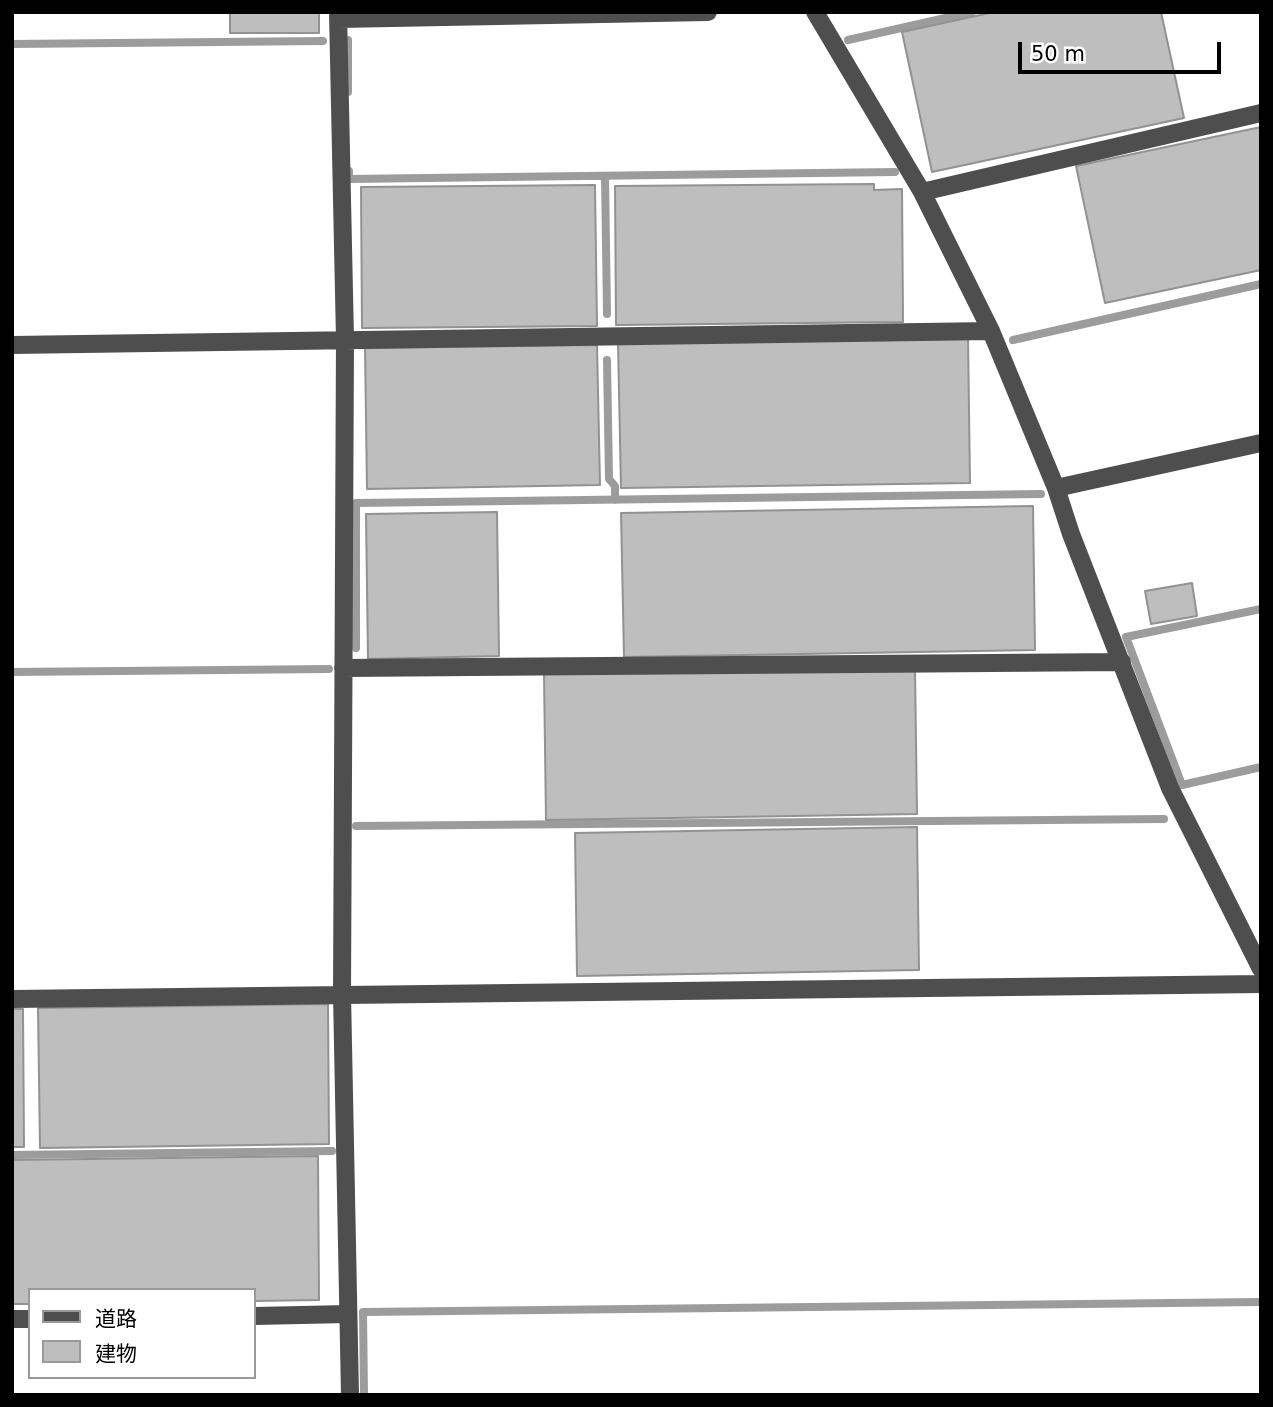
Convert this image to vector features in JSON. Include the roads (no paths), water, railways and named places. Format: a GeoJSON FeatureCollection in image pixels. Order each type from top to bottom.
{"type":"FeatureCollection","features":[{"type":"Feature","properties":{"kind":"street"},"geometry":{"type":"LineString","coordinates":[[350,1395],[342,994],[345,339],[339,15],[708,12]]}},
{"type":"Feature","properties":{"kind":"street"},"geometry":{"type":"LineString","coordinates":[[815,12],[922,192],[990,331],[1056,488],[1071,534],[1170,788],[1261,969]]}},
{"type":"Feature","properties":{"kind":"street"},"geometry":{"type":"LineString","coordinates":[[922,192],[1261,113]]}},
{"type":"Feature","properties":{"kind":"street"},"geometry":{"type":"LineString","coordinates":[[12,345],[990,331]]}},
{"type":"Feature","properties":{"kind":"street"},"geometry":{"type":"LineString","coordinates":[[1056,488],[1261,443]]}},
{"type":"Feature","properties":{"kind":"street"},"geometry":{"type":"LineString","coordinates":[[343,668],[1122,662]]}},
{"type":"Feature","properties":{"kind":"street"},"geometry":{"type":"LineString","coordinates":[[12,999],[1261,984]]}},
{"type":"Feature","properties":{"kind":"street"},"geometry":{"type":"LineString","coordinates":[[256,1315],[348,1314]]}},
{"type":"Feature","properties":{"kind":"waterway"},"geometry":{"type":"LineString","coordinates":[[848,40],[972,12]]}},
{"type":"Feature","properties":{"kind":"waterway"},"geometry":{"type":"LineString","coordinates":[[348,40],[348,92]]}},
{"type":"Feature","properties":{"kind":"waterway"},"geometry":{"type":"LineString","coordinates":[[12,44],[323,41]]}},
{"type":"Feature","properties":{"kind":"waterway"},"geometry":{"type":"LineString","coordinates":[[349,171],[349,179],[895,172]]}},
{"type":"Feature","properties":{"kind":"waterway"},"geometry":{"type":"LineString","coordinates":[[605,176],[607,314]]}},
{"type":"Feature","properties":{"kind":"waterway"},"geometry":{"type":"LineString","coordinates":[[1013,340],[1261,284]]}},
{"type":"Feature","properties":{"kind":"waterway"},"geometry":{"type":"LineString","coordinates":[[607,360],[609,479],[615,486],[615,500]]}},
{"type":"Feature","properties":{"kind":"waterway"},"geometry":{"type":"LineString","coordinates":[[356,648],[356,503],[1041,494]]}},
{"type":"Feature","properties":{"kind":"waterway"},"geometry":{"type":"LineString","coordinates":[[1261,609],[1126,637],[1182,785],[1261,767]]}},
{"type":"Feature","properties":{"kind":"waterway"},"geometry":{"type":"LineString","coordinates":[[12,672],[329,669]]}},
{"type":"Feature","properties":{"kind":"waterway"},"geometry":{"type":"LineString","coordinates":[[356,826],[1164,819]]}},
{"type":"Feature","properties":{"kind":"waterway"},"geometry":{"type":"LineString","coordinates":[[12,1155],[332,1151]]}},
{"type":"Feature","properties":{"kind":"waterway"},"geometry":{"type":"LineString","coordinates":[[364,1395],[363,1312],[1261,1302]]}}]}
